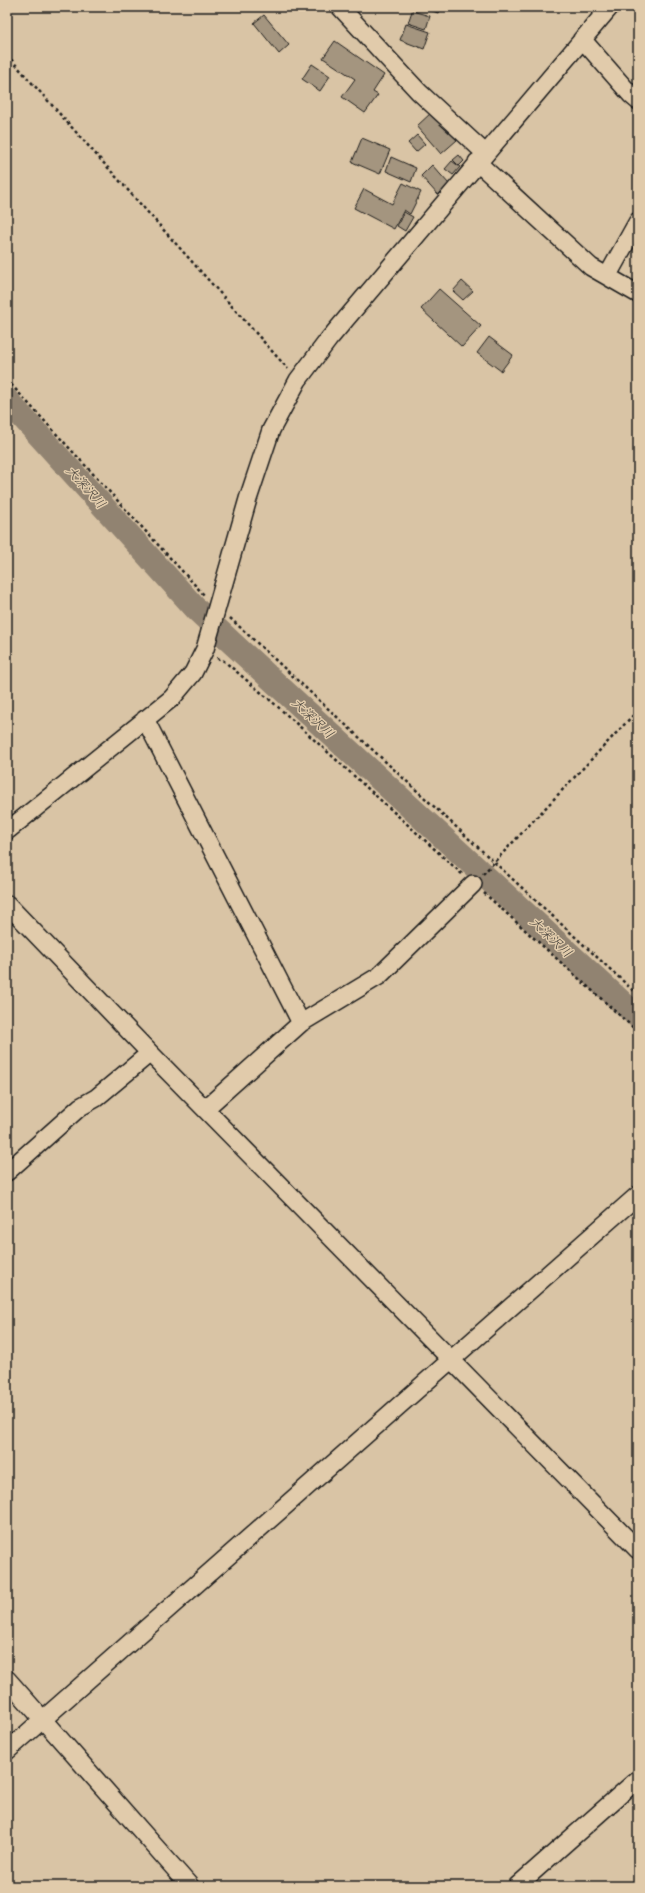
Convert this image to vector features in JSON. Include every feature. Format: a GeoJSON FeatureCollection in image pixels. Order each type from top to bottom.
{"type":"FeatureCollection","features":[{"type":"Feature","properties":{"kind":"street"},"geometry":{"type":"LineString","coordinates":[[340,7],[481,158],[591,267],[608,275],[638,294]]}},
{"type":"Feature","properties":{"kind":"street"},"geometry":{"type":"LineString","coordinates":[[7,831],[177,692],[193,673],[204,652],[248,499],[271,430],[298,380],[329,339],[610,7]]}},
{"type":"Feature","properties":{"kind":"street"},"geometry":{"type":"LineString","coordinates":[[582,39],[631,96],[638,101]]}},
{"type":"Feature","properties":{"kind":"street"},"geometry":{"type":"LineString","coordinates":[[608,275],[638,221]]}},
{"type":"Feature","properties":{"kind":"street"},"geometry":{"type":"LineString","coordinates":[[145,719],[301,1023]]}},
{"type":"Feature","properties":{"kind":"street"},"geometry":{"type":"LineString","coordinates":[[205,1109],[301,1023],[379,976],[473,884]]}},
{"type":"Feature","properties":{"kind":"street"},"geometry":{"type":"LineString","coordinates":[[7,904],[150,1053],[638,1550]]}},
{"type":"Feature","properties":{"kind":"street"},"geometry":{"type":"LineString","coordinates":[[7,1172],[80,1107],[96,1098],[150,1053]]}},
{"type":"Feature","properties":{"kind":"street"},"geometry":{"type":"LineString","coordinates":[[7,1751],[638,1194]]}},
{"type":"Feature","properties":{"kind":"street"},"geometry":{"type":"LineString","coordinates":[[7,1679],[190,1886]]}},
{"type":"Feature","properties":{"kind":"street"},"geometry":{"type":"LineString","coordinates":[[517,1886],[638,1779]]}},
{"type":"Feature","properties":{"kind":"path"},"geometry":{"type":"LineString","coordinates":[[7,55],[298,380]]}},
{"type":"Feature","properties":{"kind":"path"},"geometry":{"type":"LineString","coordinates":[[7,380],[200,591],[638,995]]}},
{"type":"Feature","properties":{"kind":"path"},"geometry":{"type":"LineString","coordinates":[[204,652],[224,661],[277,706],[638,1032]]}},
{"type":"Feature","properties":{"kind":"path"},"geometry":{"type":"LineString","coordinates":[[495,862],[638,710]]}},
{"type":"Feature","properties":{"kind":"building"},"geometry":{"type":"Polygon","coordinates":[[[428,7],[441,7],[438,13],[427,9],[428,7]]]}},
{"type":"Feature","properties":{"kind":"building"},"geometry":{"type":"Polygon","coordinates":[[[412,11],[430,16],[426,29],[408,23],[412,11]]]}},
{"type":"Feature","properties":{"kind":"building"},"geometry":{"type":"Polygon","coordinates":[[[264,15],[289,45],[279,54],[254,23],[264,15]]]}},
{"type":"Feature","properties":{"kind":"building"},"geometry":{"type":"Polygon","coordinates":[[[406,24],[430,32],[424,49],[400,40],[406,24]]]}},
{"type":"Feature","properties":{"kind":"building"},"geometry":{"type":"Polygon","coordinates":[[[335,41],[384,75],[373,92],[378,95],[365,113],[342,97],[355,79],[323,58],[335,41]]]}},
{"type":"Feature","properties":{"kind":"building"},"geometry":{"type":"Polygon","coordinates":[[[312,64],[330,76],[320,91],[302,79],[312,64]]]}},
{"type":"Feature","properties":{"kind":"building"},"geometry":{"type":"Polygon","coordinates":[[[432,112],[457,140],[441,154],[417,126],[432,112]]]}},
{"type":"Feature","properties":{"kind":"building"},"geometry":{"type":"Polygon","coordinates":[[[417,135],[425,144],[416,152],[408,143],[417,135]]]}},
{"type":"Feature","properties":{"kind":"building"},"geometry":{"type":"Polygon","coordinates":[[[362,138],[390,150],[380,174],[352,162],[362,138]]]}},
{"type":"Feature","properties":{"kind":"building"},"geometry":{"type":"Polygon","coordinates":[[[459,155],[464,161],[459,166],[453,160],[459,155]]]}},
{"type":"Feature","properties":{"kind":"building"},"geometry":{"type":"Polygon","coordinates":[[[391,157],[416,168],[411,182],[386,171],[391,157]]]}},
{"type":"Feature","properties":{"kind":"building"},"geometry":{"type":"Polygon","coordinates":[[[452,161],[460,167],[453,175],[445,169],[452,161]]]}},
{"type":"Feature","properties":{"kind":"building"},"geometry":{"type":"Polygon","coordinates":[[[432,165],[449,184],[438,195],[421,176],[432,165]]]}},
{"type":"Feature","properties":{"kind":"building"},"geometry":{"type":"Polygon","coordinates":[[[403,183],[421,192],[410,214],[404,210],[394,229],[354,208],[364,189],[392,204],[403,183]]]}},
{"type":"Feature","properties":{"kind":"building"},"geometry":{"type":"Polygon","coordinates":[[[404,212],[413,217],[405,231],[397,226],[404,212]]]}},
{"type":"Feature","properties":{"kind":"building"},"geometry":{"type":"Polygon","coordinates":[[[462,281],[473,291],[463,300],[453,291],[462,281]]]}},
{"type":"Feature","properties":{"kind":"building"},"geometry":{"type":"Polygon","coordinates":[[[439,289],[481,326],[462,347],[421,309],[439,289]]]}},
{"type":"Feature","properties":{"kind":"building"},"geometry":{"type":"Polygon","coordinates":[[[489,337],[513,355],[501,371],[477,353],[489,337]]]}},
{"type":"Feature","properties":{"kind":"waterway","name":"大深沢川"},"geometry":{"type":"LineString","coordinates":[[7,400],[197,610],[638,1017]]}}]}
